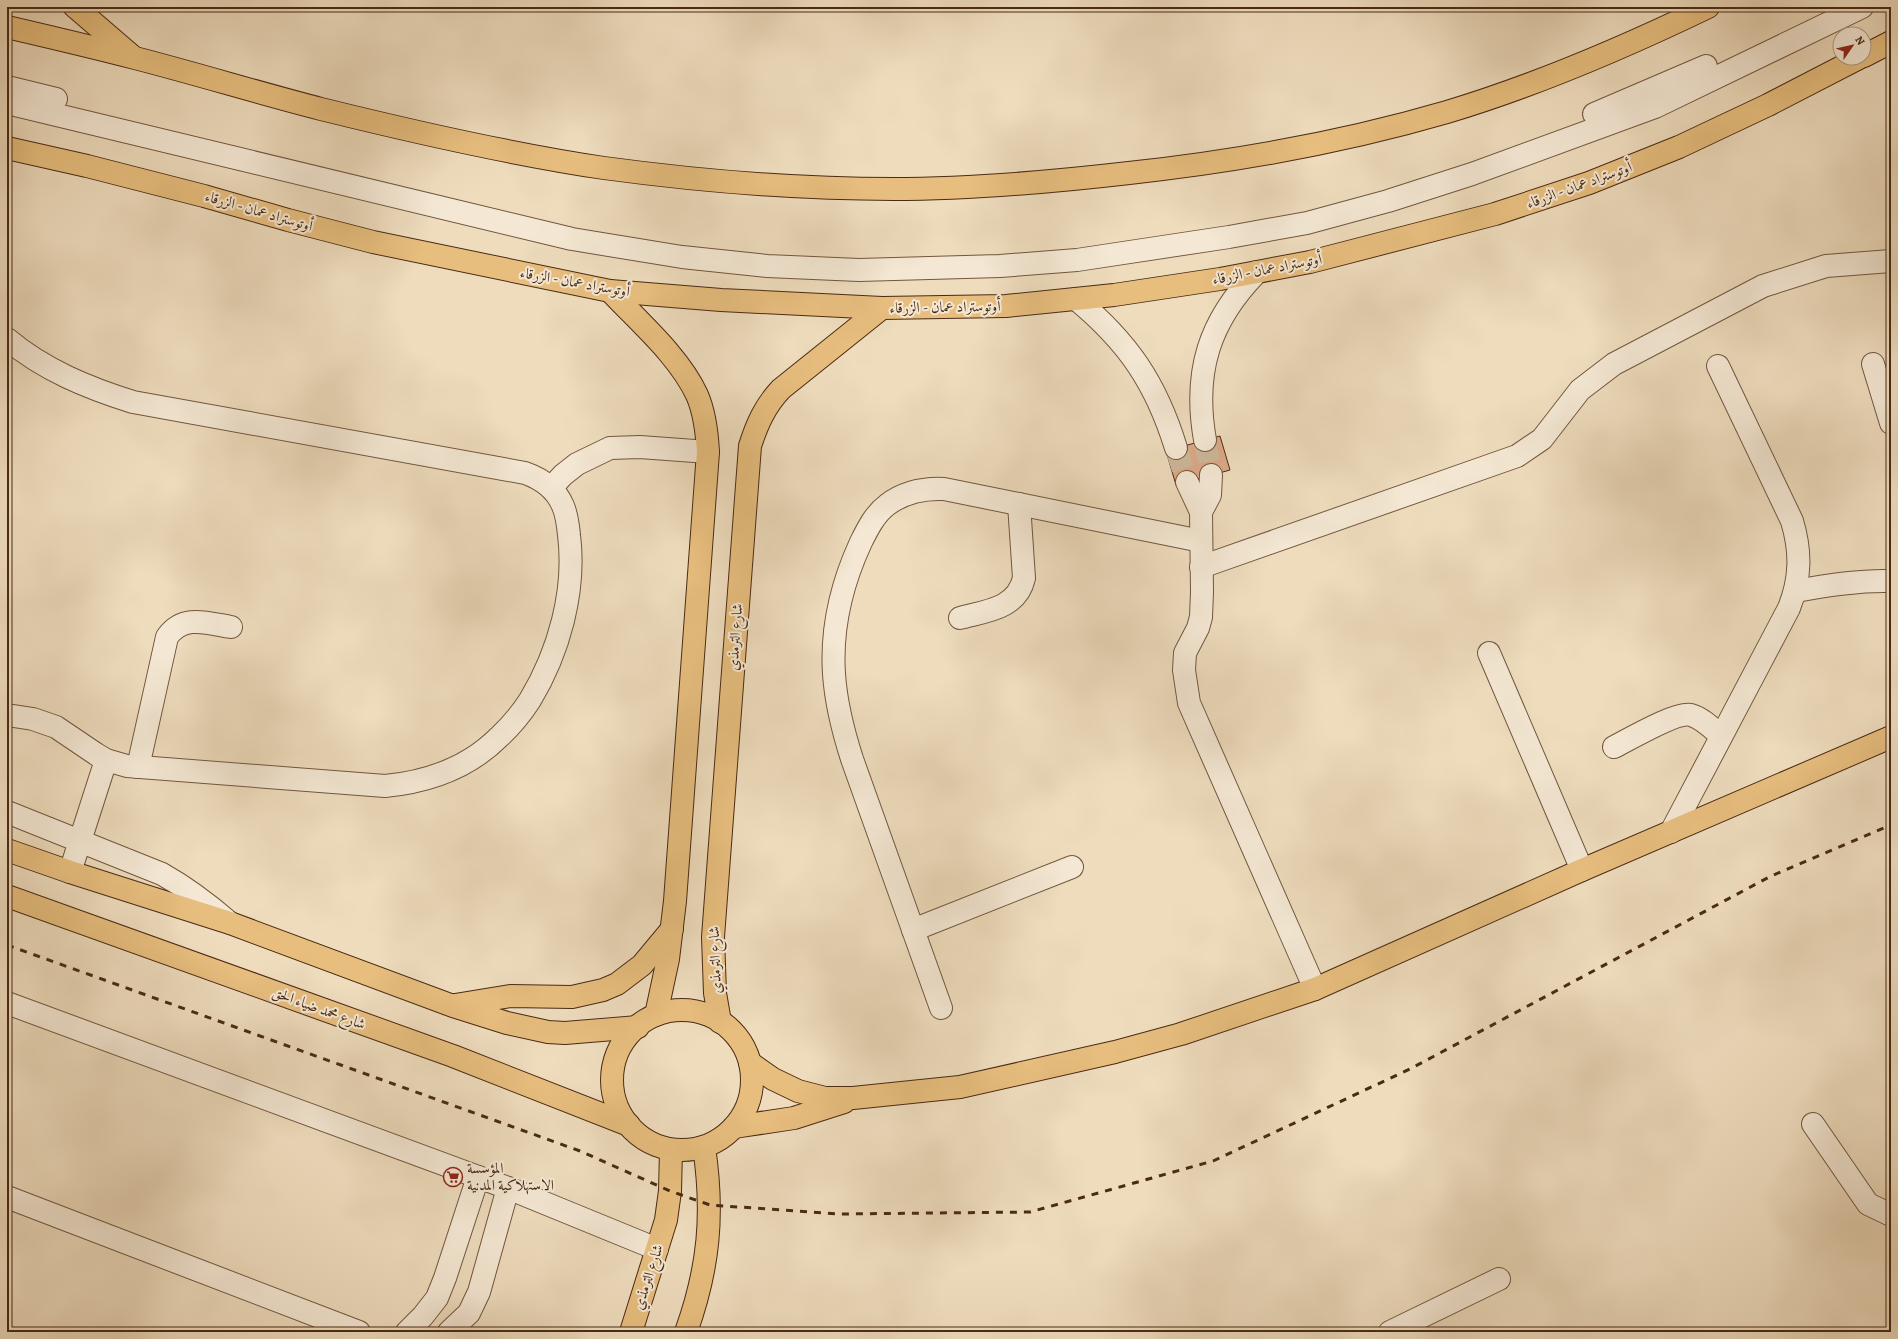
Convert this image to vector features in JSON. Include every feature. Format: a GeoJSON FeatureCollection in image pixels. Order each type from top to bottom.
{"type":"FeatureCollection","features":[{"type":"Feature","properties":{"kind":"main road"},"geometry":{"type":"LineString","coordinates":[[75,7],[134,57]]}},
{"type":"Feature","properties":{"kind":"main road"},"geometry":{"type":"LineString","coordinates":[[7,27],[134,57],[319,108],[506,150],[602,167],[698,179],[794,186],[891,189],[973,187],[1055,181],[1216,163],[1294,150],[1372,133],[1449,111],[1517,89],[1585,64],[1708,7]]}},
{"type":"Feature","properties":{"kind":"main road"},"geometry":{"type":"LineString","coordinates":[[1872,52],[1891,42]]}},
{"type":"Feature","properties":{"kind":"main road","name":"أوتوستراد عمان - الزرقاء"},"geometry":{"type":"LineString","coordinates":[[7,148],[182,190],[373,242],[610,292],[721,300],[882,308],[1006,306],[1076,299],[1220,279],[1258,272],[1310,262],[1495,214],[1588,183],[1679,147],[1843,66]]}},
{"type":"Feature","properties":{"kind":"main road"},"geometry":{"type":"LineString","coordinates":[[610,292],[677,362],[688,378],[697,396],[707,433],[708,452],[672,929],[656,1015]]}},
{"type":"Feature","properties":{"kind":"main road","name":"شارع الترمذي"},"geometry":{"type":"LineString","coordinates":[[720,1022],[715,993],[713,937],[750,446],[761,415],[770,401],[781,389],[882,308]]}},
{"type":"Feature","properties":{"kind":"main road"},"geometry":{"type":"LineString","coordinates":[[750,1063],[773,1079],[798,1091],[825,1098],[853,1098],[960,1087],[1115,1052],[1181,1034],[1315,989],[1582,870],[1891,737]]}},
{"type":"Feature","properties":{"kind":"main road"},"geometry":{"type":"LineString","coordinates":[[7,850],[70,872],[230,923],[453,1006],[507,1023],[548,1032],[565,1033],[638,1027]]}},
{"type":"Feature","properties":{"kind":"main road","name":"شارع محمد ضياء الحق"},"geometry":{"type":"LineString","coordinates":[[7,896],[453,1056],[629,1125]]}},
{"type":"Feature","properties":{"kind":"main road"},"geometry":{"type":"LineString","coordinates":[[453,1006],[510,996],[572,997],[603,990],[623,980],[642,965],[672,929]]}},
{"type":"Feature","properties":{"kind":"main road"},"geometry":{"type":"LineString","coordinates":[[672,1011],[689,1011],[705,1014],[720,1022],[734,1033],[744,1047],[750,1063],[752,1080],[750,1097],[745,1113],[734,1127],[721,1139],[704,1147],[688,1150],[672,1150],[656,1145],[641,1136],[629,1125],[619,1110],[614,1092],[613,1074],[617,1056],[625,1040],[638,1027],[656,1015],[672,1011]]}},
{"type":"Feature","properties":{"kind":"main road"},"geometry":{"type":"LineString","coordinates":[[734,1127],[794,1118],[824,1110],[853,1098]]}},
{"type":"Feature","properties":{"kind":"main road"},"geometry":{"type":"LineString","coordinates":[[686,1332],[701,1284],[708,1245],[710,1205],[704,1147]]}},
{"type":"Feature","properties":{"kind":"main road","name":"شارع الترمذي"},"geometry":{"type":"LineString","coordinates":[[631,1332],[666,1220],[670,1192],[672,1150]]}},
{"type":"Feature","properties":{"kind":"street"},"geometry":{"type":"LineString","coordinates":[[7,87],[266,154],[467,202],[576,225],[686,244],[774,252],[862,256],[997,254],[1083,246],[1214,227],[1306,209],[1389,187],[1471,162],[1560,129],[1704,67],[1830,7]]}},
{"type":"Feature","properties":{"kind":"street"},"geometry":{"type":"LineString","coordinates":[[7,103],[572,239],[682,257],[767,266],[859,270],[1000,266],[1077,260],[1229,237],[1307,223],[1388,201],[1472,174],[1655,107],[1862,7]]}},
{"type":"Feature","properties":{"kind":"street"},"geometry":{"type":"LineString","coordinates":[[1201,567],[1517,456],[1542,439],[1580,390],[1614,364],[1763,286],[1826,266],[1891,261]]}},
{"type":"Feature","properties":{"kind":"street"},"geometry":{"type":"LineString","coordinates":[[1205,440],[1201,417],[1200,394],[1202,371],[1207,349],[1216,327],[1228,307],[1241,288],[1258,272]]}},
{"type":"Feature","properties":{"kind":"street"},"geometry":{"type":"LineString","coordinates":[[1076,299],[1110,329],[1131,354],[1158,399],[1176,448]]}},
{"type":"Feature","properties":{"kind":"street"},"geometry":{"type":"LineString","coordinates":[[7,339],[58,373],[89,387],[133,402],[525,473],[544,482],[551,488],[563,505],[566,515],[571,551],[567,603],[561,629],[542,677],[530,700],[511,725],[478,754],[456,768],[409,784],[385,786],[138,767],[106,760],[56,727],[33,719],[7,715]]}},
{"type":"Feature","properties":{"kind":"street"},"geometry":{"type":"LineString","coordinates":[[1874,364],[1891,423]]}},
{"type":"Feature","properties":{"kind":"street"},"geometry":{"type":"LineString","coordinates":[[1671,832],[1782,622],[1796,591],[1799,556],[1797,538],[1792,521],[1718,366]]}},
{"type":"Feature","properties":{"kind":"street"},"geometry":{"type":"LineString","coordinates":[[551,488],[563,475],[577,464],[610,448],[640,447],[708,452]]}},
{"type":"Feature","properties":{"kind":"street"},"geometry":{"type":"LineString","coordinates":[[1201,512],[1210,495],[1211,475]]}},
{"type":"Feature","properties":{"kind":"street"},"geometry":{"type":"LineString","coordinates":[[1187,482],[1201,512],[1202,592],[1201,617],[1198,628],[1185,654],[1184,670],[1189,703],[1315,989]]}},
{"type":"Feature","properties":{"kind":"street"},"geometry":{"type":"LineString","coordinates":[[941,1008],[847,745],[836,702],[834,643],[837,614],[844,585],[854,557],[875,517],[886,506],[899,497],[913,491],[928,488],[944,489],[1201,541]]}},
{"type":"Feature","properties":{"kind":"street"},"geometry":{"type":"LineString","coordinates":[[960,618],[1009,603],[1016,597],[1022,588],[1024,578],[1019,504]]}},
{"type":"Feature","properties":{"kind":"street"},"geometry":{"type":"LineString","coordinates":[[1796,591],[1823,585],[1851,582],[1891,581]]}},
{"type":"Feature","properties":{"kind":"street"},"geometry":{"type":"LineString","coordinates":[[138,767],[166,637],[177,626],[191,622],[231,627]]}},
{"type":"Feature","properties":{"kind":"street"},"geometry":{"type":"LineString","coordinates":[[1489,653],[1582,870]]}},
{"type":"Feature","properties":{"kind":"street"},"geometry":{"type":"LineString","coordinates":[[1614,747],[1684,714],[1695,717],[1721,736]]}},
{"type":"Feature","properties":{"kind":"street"},"geometry":{"type":"LineString","coordinates":[[70,872],[106,760]]}},
{"type":"Feature","properties":{"kind":"street"},"geometry":{"type":"LineString","coordinates":[[7,812],[162,874],[184,886],[204,900],[230,923]]}},
{"type":"Feature","properties":{"kind":"street"},"geometry":{"type":"LineString","coordinates":[[913,930],[1072,867]]}},
{"type":"Feature","properties":{"kind":"street"},"geometry":{"type":"LineString","coordinates":[[7,1003],[508,1188],[657,1249]]}},
{"type":"Feature","properties":{"kind":"street"},"geometry":{"type":"LineString","coordinates":[[1813,1124],[1868,1204],[1891,1216]]}},
{"type":"Feature","properties":{"kind":"street"},"geometry":{"type":"LineString","coordinates":[[406,1332],[423,1316],[436,1298],[445,1278],[478,1177]]}},
{"type":"Feature","properties":{"kind":"street"},"geometry":{"type":"LineString","coordinates":[[449,1332],[469,1313],[479,1292],[508,1188]]}},
{"type":"Feature","properties":{"kind":"street"},"geometry":{"type":"LineString","coordinates":[[7,1197],[359,1332]]}},
{"type":"Feature","properties":{"kind":"street"},"geometry":{"type":"LineString","coordinates":[[1396,1331],[1499,1280]]}},
{"type":"Feature","properties":{"kind":"building"},"geometry":{"type":"Polygon","coordinates":[[[1220,436],[1230,470],[1176,485],[1166,451],[1220,436]]]}},
{"type":"Feature","properties":{"kind":"tunnel"},"geometry":{"type":"LineString","coordinates":[[1205,440],[1211,475]]}},
{"type":"Feature","properties":{"kind":"tunnel"},"geometry":{"type":"LineString","coordinates":[[1176,448],[1187,482]]}},
{"type":"Feature","properties":{"kind":"railway"},"geometry":{"type":"LineString","coordinates":[[7,945],[580,1151],[670,1191],[710,1205],[840,1214],[1030,1212],[1213,1161],[1410,1069],[1771,876],[1891,825]]}},
{"type":"Feature","properties":{"kind":"place","name":"المؤسسة الاستهلاكية المدنية"},"geometry":{"type":"Point","coordinates":[453,1177]}}]}
